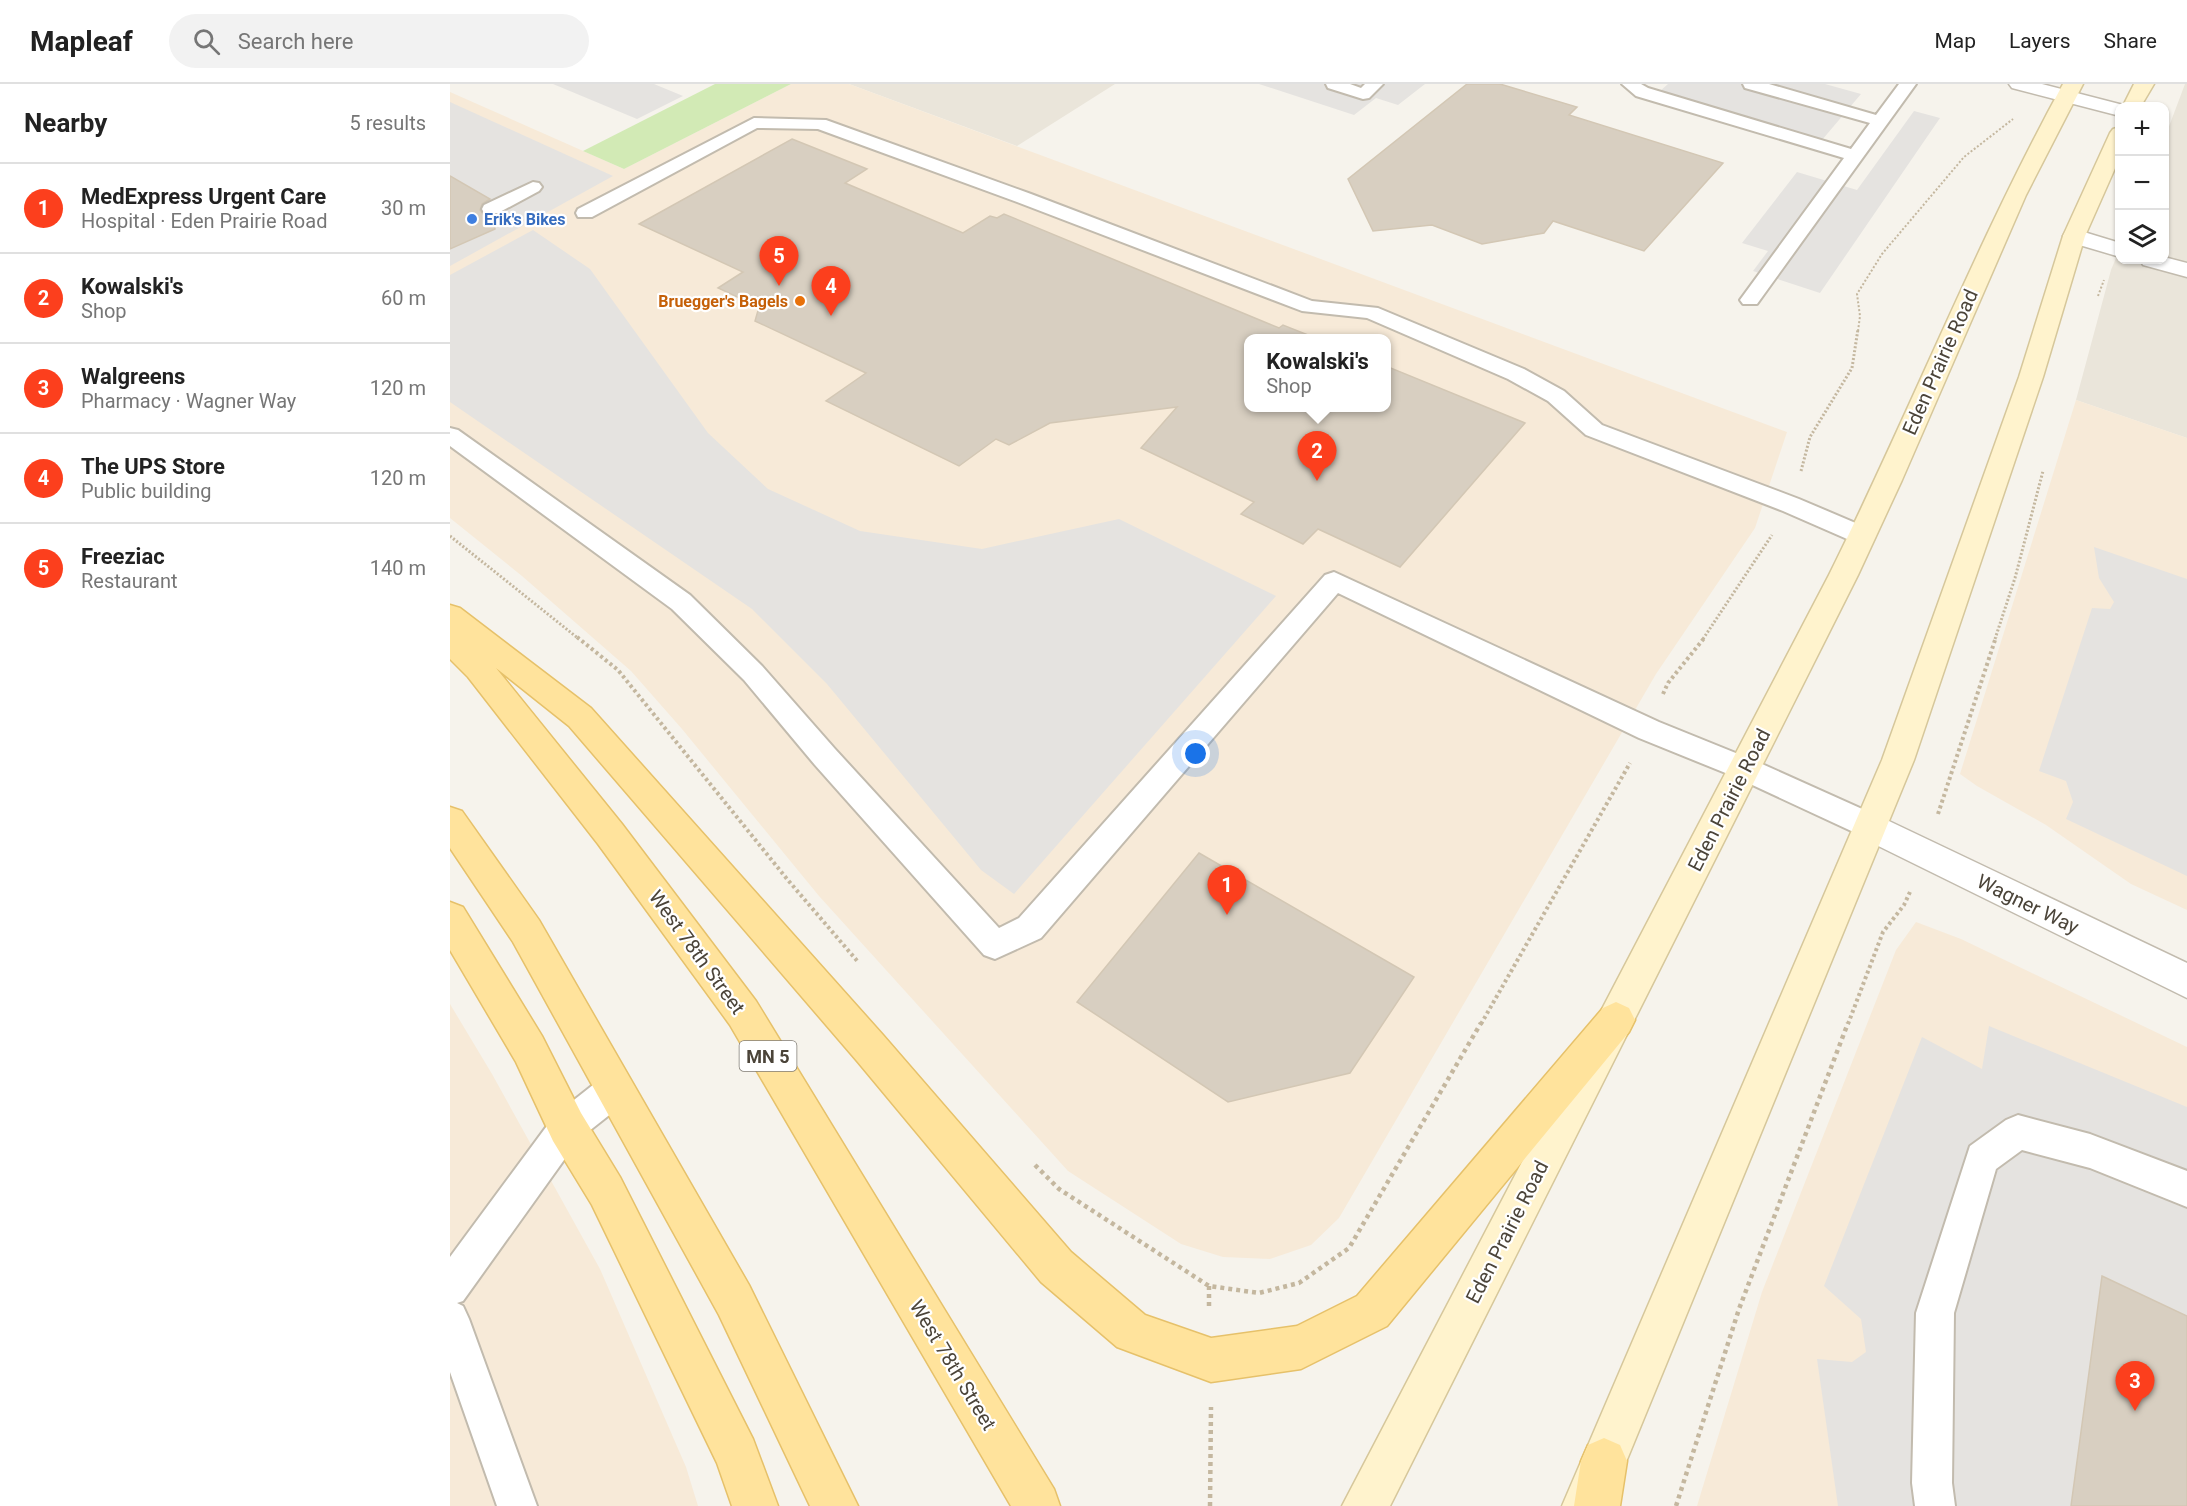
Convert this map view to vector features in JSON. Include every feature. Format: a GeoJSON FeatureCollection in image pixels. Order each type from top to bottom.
{"type":"FeatureCollection","features":[{"type":"Feature","properties":{"kind":"main road"},"geometry":{"type":"LineString","coordinates":[[2134,102],[2144,84]]}},
{"type":"Feature","properties":{"kind":"main road","name":"Eden Prairie Road"},"geometry":{"type":"LineString","coordinates":[[1365,1506],[1711,837],[1743,768],[1863,536],[1990,250],[2070,90]]}},
{"type":"Feature","properties":{"kind":"main road"},"geometry":{"type":"LineString","coordinates":[[1585,1506],[1898,760],[2016,419],[2074,236],[2115,144]]}},
{"type":"Feature","properties":{"kind":"main road"},"geometry":{"type":"LineString","coordinates":[[450,616],[580,717],[870,1048],[1056,1267],[1132,1332],[1211,1360],[1301,1347],[1372,1311],[1616,1020]]}},
{"type":"Feature","properties":{"kind":"main road","name":"West 78th Street"},"geometry":{"type":"LineString","coordinates":[[450,640],[479,669],[610,834],[743,1013],[1037,1506]]}},
{"type":"Feature","properties":{"kind":"main road"},"geometry":{"type":"LineString","coordinates":[[450,821],[526,931],[734,1300],[835,1506]]}},
{"type":"Feature","properties":{"kind":"main road"},"geometry":{"type":"LineString","coordinates":[[450,918],[529,1049],[567,1126],[606,1191],[737,1455],[755,1506]]}},
{"type":"Feature","properties":{"kind":"main road"},"geometry":{"type":"LineString","coordinates":[[1597,1506],[1604,1461]]}},
{"type":"Feature","properties":{"kind":"street"},"geometry":{"type":"LineString","coordinates":[[2019,84],[2070,90],[2115,108]]}},
{"type":"Feature","properties":{"kind":"street"},"geometry":{"type":"LineString","coordinates":[[2074,236],[2115,248]]}},
{"type":"Feature","properties":{"kind":"street"},"geometry":{"type":"LineString","coordinates":[[2165,264],[2187,270]]}},
{"type":"Feature","properties":{"kind":"street","name":"Wagner Way"},"geometry":{"type":"LineString","coordinates":[[1870,826],[2187,981]]}},
{"type":"Feature","properties":{"kind":"lane"},"geometry":{"type":"LineString","coordinates":[[1334,84],[1363,94],[1375,84]]}},
{"type":"Feature","properties":{"kind":"lane"},"geometry":{"type":"LineString","coordinates":[[1630,84],[1642,92],[1855,156]]}},
{"type":"Feature","properties":{"kind":"lane"},"geometry":{"type":"LineString","coordinates":[[1751,84],[1881,121]]}},
{"type":"Feature","properties":{"kind":"lane"},"geometry":{"type":"LineString","coordinates":[[1750,300],[1908,84]]}},
{"type":"Feature","properties":{"kind":"lane"},"geometry":{"type":"LineString","coordinates":[[585,213],[754,123],[820,124],[1046,206],[1309,307],[1371,312],[1516,374],[1556,396],[1594,430],[1791,505],[1863,536]]}},
{"type":"Feature","properties":{"kind":"lane"},"geometry":{"type":"LineString","coordinates":[[491,209],[533,187]]}},
{"type":"Feature","properties":{"kind":"lane"},"geometry":{"type":"LineString","coordinates":[[450,435],[681,602],[753,673],[995,945],[1029,928],[1334,581],[1649,730],[1743,768],[1870,826]]}},
{"type":"Feature","properties":{"kind":"lane"},"geometry":{"type":"LineString","coordinates":[[450,1288],[567,1126],[615,1089]]}},
{"type":"Feature","properties":{"kind":"lane"},"geometry":{"type":"LineString","coordinates":[[1935,1506],[1932,1483],[1935,1313],[1982,1158],[2018,1132],[2090,1151],[2187,1189]]}},
{"type":"Feature","properties":{"kind":"lane"},"geometry":{"type":"LineString","coordinates":[[450,1319],[517,1506]]}},
{"type":"Feature","properties":{"kind":"path"},"geometry":{"type":"LineString","coordinates":[[450,536],[618,670],[786,879],[863,967]]}},
{"type":"Feature","properties":{"kind":"path"},"geometry":{"type":"LineString","coordinates":[[1029,1159],[1059,1189],[1209,1286]]}},
{"type":"Feature","properties":{"kind":"shaded area"},"geometry":{"type":"Polygon","coordinates":[[[553,84],[654,84],[683,96],[637,119],[553,84]]]}},
{"type":"Feature","properties":{"kind":"shaded area"},"geometry":{"type":"Polygon","coordinates":[[[791,84],[849,84],[1787,432],[1755,528],[1656,674],[1339,1218],[1311,1245],[1270,1259],[1223,1257],[1181,1244],[1068,1171],[819,896],[682,729],[631,671],[522,576],[450,518],[450,92],[624,169],[791,84]]]}},
{"type":"Feature","properties":{"kind":"shaded area"},"geometry":{"type":"Polygon","coordinates":[[[849,84],[1115,84],[1017,146],[849,84]]]}},
{"type":"Feature","properties":{"kind":"shaded area"},"geometry":{"type":"Polygon","coordinates":[[[1259,84],[1425,84],[1398,105],[1376,98],[1354,115],[1259,84]]]}},
{"type":"Feature","properties":{"kind":"shaded area"},"geometry":{"type":"Polygon","coordinates":[[[1668,84],[1825,84],[1861,94],[1822,140],[1659,92],[1668,84]]]}},
{"type":"Feature","properties":{"kind":"shaded area"},"geometry":{"type":"Polygon","coordinates":[[[2185,84],[2187,84],[2187,438],[2076,400],[2115,260],[2115,264],[2169,264],[2169,126],[2185,84]]]}},
{"type":"Feature","properties":{"kind":"shaded area"},"geometry":{"type":"Polygon","coordinates":[[[450,102],[613,176],[450,266],[450,102]]]}},
{"type":"Feature","properties":{"kind":"shaded area"},"geometry":{"type":"Polygon","coordinates":[[[1914,111],[1940,118],[1820,293],[1753,271],[1768,251],[1742,243],[1797,172],[1857,190],[1914,111]]]}},
{"type":"Feature","properties":{"kind":"shaded area"},"geometry":{"type":"Polygon","coordinates":[[[533,230],[590,269],[708,433],[768,489],[860,531],[982,549],[1119,519],[1276,596],[1014,894],[981,870],[827,684],[752,609],[450,402],[450,275],[533,230]]]}},
{"type":"Feature","properties":{"kind":"shaded area"},"geometry":{"type":"Polygon","coordinates":[[[2076,400],[2187,438],[2187,910],[2131,884],[2046,825],[1960,774],[2076,400]]]}},
{"type":"Feature","properties":{"kind":"shaded area"},"geometry":{"type":"Polygon","coordinates":[[[2094,547],[2187,579],[2187,876],[2066,819],[2073,802],[2066,781],[2039,771],[2092,608],[2110,609],[2114,602],[2099,578],[2094,547]]]}},
{"type":"Feature","properties":{"kind":"shaded area"},"geometry":{"type":"Polygon","coordinates":[[[1916,922],[1961,939],[2187,1047],[2187,1506],[1697,1506],[1762,1292],[1896,950],[1916,922]]]}},
{"type":"Feature","properties":{"kind":"shaded area"},"geometry":{"type":"Polygon","coordinates":[[[450,1004],[492,1074],[600,1269],[686,1467],[698,1506],[450,1506],[450,1004]]]}},
{"type":"Feature","properties":{"kind":"shaded area"},"geometry":{"type":"Polygon","coordinates":[[[1989,1026],[2187,1107],[2187,1506],[1838,1506],[1817,1359],[1852,1362],[1866,1352],[1861,1319],[1824,1286],[1922,1037],[1982,1069],[1989,1026]]]}},
{"type":"Feature","properties":{"kind":"green space"},"geometry":{"type":"Polygon","coordinates":[[[715,84],[791,84],[624,169],[583,151],[715,84]]]}},
{"type":"Feature","properties":{"kind":"building"},"geometry":{"type":"Polygon","coordinates":[[[1467,84],[1500,84],[1577,107],[1569,115],[1723,163],[1644,251],[1553,221],[1544,233],[1482,244],[1432,225],[1373,231],[1348,179],[1467,84]]]}},
{"type":"Feature","properties":{"kind":"building"},"geometry":{"type":"Polygon","coordinates":[[[792,139],[867,169],[845,183],[963,233],[990,216],[997,218],[1004,214],[1279,328],[1283,325],[1306,334],[1244,334],[1244,412],[1391,412],[1391,368],[1525,423],[1400,567],[1318,529],[1303,544],[1241,514],[1254,502],[1141,448],[1177,407],[1050,423],[1009,445],[996,439],[959,466],[826,401],[866,373],[755,321],[759,307],[718,288],[743,272],[639,224],[792,139]]]}},
{"type":"Feature","properties":{"kind":"building","name":"Erik's Bikes"},"geometry":{"type":"Polygon","coordinates":[[[450,176],[490,199],[482,204],[480,210],[484,215],[493,215],[495,229],[450,249],[450,176]]]}},
{"type":"Feature","properties":{"kind":"building"},"geometry":{"type":"Polygon","coordinates":[[[1199,853],[1414,977],[1350,1073],[1228,1102],[1077,1002],[1199,853]]]}},
{"type":"Feature","properties":{"kind":"building"},"geometry":{"type":"Polygon","coordinates":[[[2102,1276],[2187,1316],[2187,1506],[2071,1506],[2102,1276]]]}},
{"type":"Feature","properties":{"kind":"place","name":"Erik's Bikes"},"geometry":{"type":"Point","coordinates":[472,219]}},
{"type":"Feature","properties":{"kind":"place","name":"Freeziac"},"geometry":{"type":"Point","coordinates":[779,286]}},
{"type":"Feature","properties":{"kind":"place","name":"Bruegger's Bagels"},"geometry":{"type":"Point","coordinates":[800,301]}},
{"type":"Feature","properties":{"kind":"place","name":"The UPS Store"},"geometry":{"type":"Point","coordinates":[831,316]}},
{"type":"Feature","properties":{"kind":"place","name":"Kowalski's"},"geometry":{"type":"Point","coordinates":[1317,481]}},
{"type":"Feature","properties":{"kind":"place","name":"MedExpress Urgent Care"},"geometry":{"type":"Point","coordinates":[1227,915]}},
{"type":"Feature","properties":{"kind":"place","name":"Walgreens"},"geometry":{"type":"Point","coordinates":[2135,1411]}}]}
